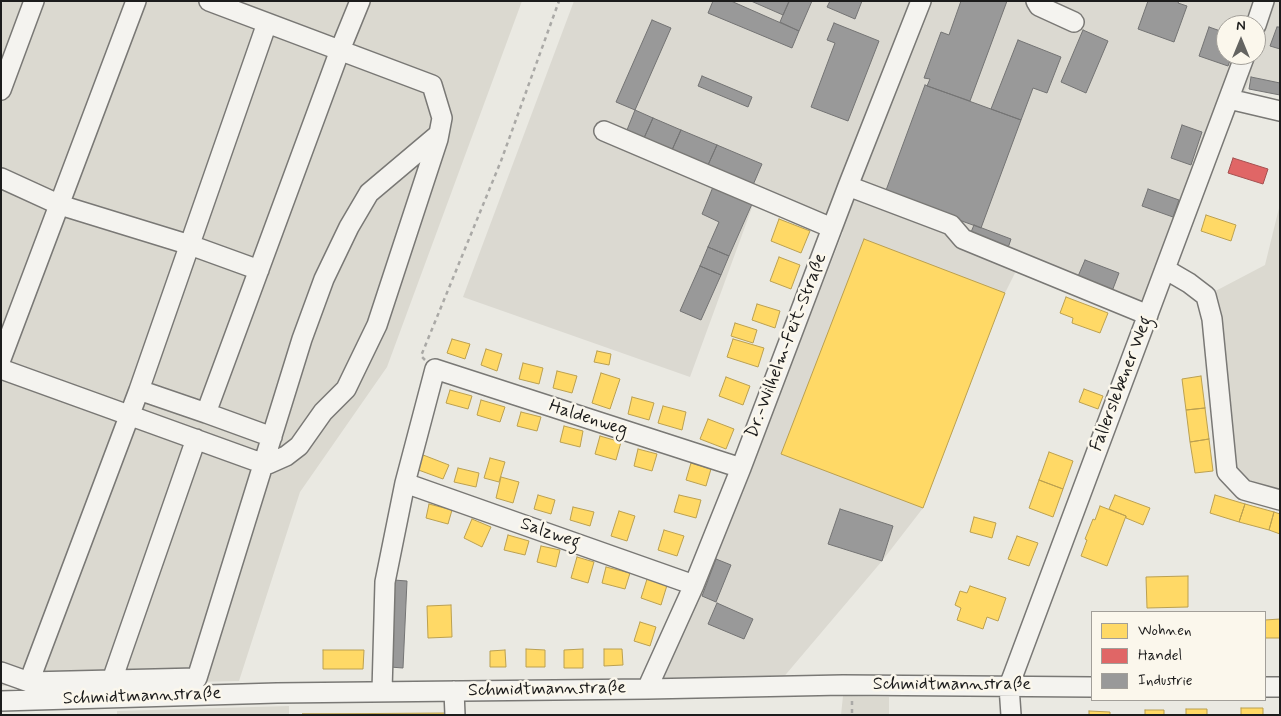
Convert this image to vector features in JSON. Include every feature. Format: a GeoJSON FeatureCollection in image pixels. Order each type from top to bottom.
{"type":"FeatureCollection","features":[{"type":"Feature","properties":{"kind":"street"},"geometry":{"type":"LineString","coordinates":[[1,90],[34,1]]}},
{"type":"Feature","properties":{"kind":"street"},"geometry":{"type":"LineString","coordinates":[[1,359],[136,1]]}},
{"type":"Feature","properties":{"kind":"street"},"geometry":{"type":"LineString","coordinates":[[1,368],[268,464],[286,456],[299,446],[323,412],[346,389],[377,325],[439,134],[442,118],[432,85],[267,23],[236,6],[209,1]]}},
{"type":"Feature","properties":{"kind":"street"},"geometry":{"type":"LineString","coordinates":[[206,413],[340,50],[360,1]]}},
{"type":"Feature","properties":{"kind":"street","name":"Dr.-Wilhelm-Feit-Straße"},"geometry":{"type":"LineString","coordinates":[[647,689],[694,585],[741,468],[848,186],[921,1]]}},
{"type":"Feature","properties":{"kind":"street"},"geometry":{"type":"LineString","coordinates":[[1036,1],[1038,6],[1074,22]]}},
{"type":"Feature","properties":{"kind":"street"},"geometry":{"type":"LineString","coordinates":[[1259,15],[1264,1]]}},
{"type":"Feature","properties":{"kind":"street"},"geometry":{"type":"LineString","coordinates":[[29,682],[139,390],[267,23]]}},
{"type":"Feature","properties":{"kind":"street","name":"Fallerslebener Weg"},"geometry":{"type":"LineString","coordinates":[[1011,715],[1008,686],[1241,65]]}},
{"type":"Feature","properties":{"kind":"street"},"geometry":{"type":"LineString","coordinates":[[1229,99],[1280,111]]}},
{"type":"Feature","properties":{"kind":"street"},"geometry":{"type":"LineString","coordinates":[[604,131],[832,228]]}},
{"type":"Feature","properties":{"kind":"street"},"geometry":{"type":"LineString","coordinates":[[1,672],[29,682],[197,678],[302,339],[321,288],[348,227],[369,193],[439,134]]}},
{"type":"Feature","properties":{"kind":"street"},"geometry":{"type":"LineString","coordinates":[[1,178],[60,205],[190,245],[259,270]]}},
{"type":"Feature","properties":{"kind":"street"},"geometry":{"type":"LineString","coordinates":[[848,186],[951,225],[963,239],[1148,315]]}},
{"type":"Feature","properties":{"kind":"street"},"geometry":{"type":"LineString","coordinates":[[1165,269],[1189,283],[1206,296],[1212,319],[1228,472],[1244,490],[1280,500]]}},
{"type":"Feature","properties":{"kind":"street"},"geometry":{"type":"LineString","coordinates":[[382,692],[385,582],[405,483],[435,369]]}},
{"type":"Feature","properties":{"kind":"street","name":"Haldenweg"},"geometry":{"type":"LineString","coordinates":[[435,369],[741,468]]}},
{"type":"Feature","properties":{"kind":"street"},"geometry":{"type":"LineString","coordinates":[[139,390],[272,436]]}},
{"type":"Feature","properties":{"kind":"street"},"geometry":{"type":"LineString","coordinates":[[112,680],[196,439]]}},
{"type":"Feature","properties":{"kind":"street","name":"Salzweg"},"geometry":{"type":"LineString","coordinates":[[405,483],[694,585]]}},
{"type":"Feature","properties":{"kind":"street","name":"Schmidtmannstraße"},"geometry":{"type":"LineString","coordinates":[[3,704],[277,693],[843,685],[1091,687]]}},
{"type":"Feature","properties":{"kind":"street"},"geometry":{"type":"LineString","coordinates":[[1266,687],[1280,687]]}},
{"type":"Feature","properties":{"kind":"street"},"geometry":{"type":"LineString","coordinates":[[454,691],[455,715]]}},
{"type":"Feature","properties":{"kind":"path"},"geometry":{"type":"LineString","coordinates":[[435,369],[421,356],[501,161],[559,1]]}},
{"type":"Feature","properties":{"kind":"shaded area"},"geometry":{"type":"Polygon","coordinates":[[[3,1],[522,1],[387,367],[300,492],[239,681],[1,686],[1,7],[3,1]]]}},
{"type":"Feature","properties":{"kind":"shaded area"},"geometry":{"type":"Polygon","coordinates":[[[574,1],[1280,1],[1280,83],[1251,77],[1148,315],[1020,263],[1005,293],[923,508],[882,561],[776,686],[653,695],[731,519],[843,232],[754,202],[690,377],[463,297],[574,1]]]}},
{"type":"Feature","properties":{"kind":"shaded area"},"geometry":{"type":"Polygon","coordinates":[[[1280,204],[1280,500],[1227,472],[1206,296],[1265,265],[1280,204]]]}},
{"type":"Feature","properties":{"kind":"shaded area"},"geometry":{"type":"Polygon","coordinates":[[[843,696],[889,697],[889,715],[841,715],[843,696]]]}},
{"type":"Feature","properties":{"kind":"shaded area"},"geometry":{"type":"Polygon","coordinates":[[[289,706],[289,715],[117,715],[117,711],[289,706]]]}},
{"type":"Feature","properties":{"kind":"building: Wohnen"},"geometry":{"type":"Polygon","coordinates":[[[1206,215],[1236,225],[1231,241],[1201,231],[1206,215]]]}},
{"type":"Feature","properties":{"kind":"building: Wohnen"},"geometry":{"type":"Polygon","coordinates":[[[779,219],[810,231],[801,253],[771,241],[779,219]]]}},
{"type":"Feature","properties":{"kind":"building: Wohnen"},"geometry":{"type":"Polygon","coordinates":[[[864,239],[1005,293],[923,508],[781,454],[864,239]]]}},
{"type":"Feature","properties":{"kind":"building: Wohnen"},"geometry":{"type":"Polygon","coordinates":[[[779,257],[800,265],[791,289],[770,281],[779,257]]]}},
{"type":"Feature","properties":{"kind":"building: Wohnen"},"geometry":{"type":"Polygon","coordinates":[[[1066,297],[1108,313],[1100,333],[1072,323],[1073,318],[1060,313],[1066,297]]]}},
{"type":"Feature","properties":{"kind":"building: Wohnen"},"geometry":{"type":"Polygon","coordinates":[[[757,304],[780,311],[775,328],[752,320],[757,304]]]}},
{"type":"Feature","properties":{"kind":"building: Wohnen"},"geometry":{"type":"Polygon","coordinates":[[[735,323],[757,330],[753,343],[731,336],[735,323]]]}},
{"type":"Feature","properties":{"kind":"building: Wohnen"},"geometry":{"type":"Polygon","coordinates":[[[452,339],[470,344],[465,359],[447,353],[452,339]]]}},
{"type":"Feature","properties":{"kind":"building: Wohnen"},"geometry":{"type":"Polygon","coordinates":[[[733,339],[764,348],[758,367],[727,357],[733,339]]]}},
{"type":"Feature","properties":{"kind":"building: Wohnen"},"geometry":{"type":"Polygon","coordinates":[[[486,349],[502,354],[497,371],[481,365],[486,349]]]}},
{"type":"Feature","properties":{"kind":"building: Wohnen"},"geometry":{"type":"Polygon","coordinates":[[[597,351],[611,354],[609,365],[594,362],[597,351]]]}},
{"type":"Feature","properties":{"kind":"building: Wohnen"},"geometry":{"type":"Polygon","coordinates":[[[523,363],[543,368],[539,384],[519,379],[523,363]]]}},
{"type":"Feature","properties":{"kind":"building: Wohnen"},"geometry":{"type":"Polygon","coordinates":[[[557,371],[577,376],[572,393],[553,388],[557,371]]]}},
{"type":"Feature","properties":{"kind":"building: Wohnen"},"geometry":{"type":"Polygon","coordinates":[[[601,373],[620,379],[610,409],[592,403],[601,373]]]}},
{"type":"Feature","properties":{"kind":"building: Wohnen"},"geometry":{"type":"Polygon","coordinates":[[[1201,376],[1205,408],[1186,410],[1182,379],[1201,376]]]}},
{"type":"Feature","properties":{"kind":"building: Wohnen"},"geometry":{"type":"Polygon","coordinates":[[[726,377],[750,386],[743,405],[719,396],[726,377]]]}},
{"type":"Feature","properties":{"kind":"building: Wohnen"},"geometry":{"type":"Polygon","coordinates":[[[1084,389],[1103,396],[1098,409],[1079,402],[1084,389]]]}},
{"type":"Feature","properties":{"kind":"building: Wohnen"},"geometry":{"type":"Polygon","coordinates":[[[450,390],[472,396],[468,409],[446,403],[450,390]]]}},
{"type":"Feature","properties":{"kind":"building: Wohnen"},"geometry":{"type":"Polygon","coordinates":[[[632,397],[654,403],[649,420],[628,414],[632,397]]]}},
{"type":"Feature","properties":{"kind":"building: Wohnen"},"geometry":{"type":"Polygon","coordinates":[[[481,400],[505,407],[500,422],[477,415],[481,400]]]}},
{"type":"Feature","properties":{"kind":"building: Wohnen"},"geometry":{"type":"Polygon","coordinates":[[[663,406],[686,412],[682,430],[658,423],[663,406]]]}},
{"type":"Feature","properties":{"kind":"building: Wohnen"},"geometry":{"type":"Polygon","coordinates":[[[1205,408],[1209,439],[1190,442],[1186,410],[1205,408]]]}},
{"type":"Feature","properties":{"kind":"building: Wohnen"},"geometry":{"type":"Polygon","coordinates":[[[521,412],[541,417],[537,431],[517,426],[521,412]]]}},
{"type":"Feature","properties":{"kind":"building: Wohnen"},"geometry":{"type":"Polygon","coordinates":[[[708,419],[734,429],[726,449],[700,439],[708,419]]]}},
{"type":"Feature","properties":{"kind":"building: Wohnen"},"geometry":{"type":"Polygon","coordinates":[[[564,426],[583,431],[580,447],[560,442],[564,426]]]}},
{"type":"Feature","properties":{"kind":"building: Wohnen"},"geometry":{"type":"Polygon","coordinates":[[[600,436],[621,442],[616,460],[595,454],[600,436]]]}},
{"type":"Feature","properties":{"kind":"building: Wohnen"},"geometry":{"type":"Polygon","coordinates":[[[1209,439],[1213,471],[1195,473],[1190,442],[1209,439]]]}},
{"type":"Feature","properties":{"kind":"building: Wohnen"},"geometry":{"type":"Polygon","coordinates":[[[638,449],[657,454],[652,471],[634,466],[638,449]]]}},
{"type":"Feature","properties":{"kind":"building: Wohnen"},"geometry":{"type":"Polygon","coordinates":[[[1049,452],[1073,461],[1063,489],[1039,480],[1049,452]]]}},
{"type":"Feature","properties":{"kind":"building: Wohnen"},"geometry":{"type":"Polygon","coordinates":[[[418,453],[449,465],[443,479],[413,468],[418,453]]]}},
{"type":"Feature","properties":{"kind":"building: Wohnen"},"geometry":{"type":"Polygon","coordinates":[[[490,458],[505,462],[499,482],[484,478],[490,458]]]}},
{"type":"Feature","properties":{"kind":"building: Wohnen"},"geometry":{"type":"Polygon","coordinates":[[[691,463],[711,469],[706,486],[686,480],[691,463]]]}},
{"type":"Feature","properties":{"kind":"building: Wohnen"},"geometry":{"type":"Polygon","coordinates":[[[458,468],[479,473],[476,487],[454,482],[458,468]]]}},
{"type":"Feature","properties":{"kind":"building: Wohnen"},"geometry":{"type":"Polygon","coordinates":[[[501,477],[519,482],[513,503],[496,498],[501,477]]]}},
{"type":"Feature","properties":{"kind":"building: Wohnen"},"geometry":{"type":"Polygon","coordinates":[[[1039,480],[1063,489],[1053,517],[1029,508],[1039,480]]]}},
{"type":"Feature","properties":{"kind":"building: Wohnen"},"geometry":{"type":"Polygon","coordinates":[[[538,495],[555,500],[551,514],[534,509],[538,495]]]}},
{"type":"Feature","properties":{"kind":"building: Wohnen"},"geometry":{"type":"Polygon","coordinates":[[[679,495],[701,500],[696,518],[674,512],[679,495]]]}},
{"type":"Feature","properties":{"kind":"building: Wohnen"},"geometry":{"type":"Polygon","coordinates":[[[1115,495],[1150,508],[1143,525],[1109,509],[1115,495]]]}},
{"type":"Feature","properties":{"kind":"building: Wohnen"},"geometry":{"type":"Polygon","coordinates":[[[1215,495],[1245,504],[1239,522],[1210,513],[1215,495]]]}},
{"type":"Feature","properties":{"kind":"building: Wohnen"},"geometry":{"type":"Polygon","coordinates":[[[429,504],[452,510],[448,524],[426,518],[429,504]]]}},
{"type":"Feature","properties":{"kind":"building: Wohnen"},"geometry":{"type":"Polygon","coordinates":[[[1245,504],[1274,512],[1269,530],[1239,522],[1245,504]]]}},
{"type":"Feature","properties":{"kind":"building: Wohnen"},"geometry":{"type":"Polygon","coordinates":[[[1100,506],[1126,516],[1107,566],[1081,556],[1087,540],[1085,539],[1100,506]]]}},
{"type":"Feature","properties":{"kind":"building: Wohnen"},"geometry":{"type":"Polygon","coordinates":[[[573,507],[594,512],[590,526],[570,520],[573,507]]]}},
{"type":"Feature","properties":{"kind":"building: Wohnen"},"geometry":{"type":"Polygon","coordinates":[[[619,511],[635,516],[627,541],[611,536],[619,511]]]}},
{"type":"Feature","properties":{"kind":"building: Wohnen"},"geometry":{"type":"Polygon","coordinates":[[[1274,512],[1280,514],[1280,534],[1269,530],[1274,512]]]}},
{"type":"Feature","properties":{"kind":"building: Wohnen"},"geometry":{"type":"Polygon","coordinates":[[[974,517],[996,523],[992,538],[970,532],[974,517]]]}},
{"type":"Feature","properties":{"kind":"building: Wohnen"},"geometry":{"type":"Polygon","coordinates":[[[472,519],[491,527],[482,547],[464,538],[472,519]]]}},
{"type":"Feature","properties":{"kind":"building: Wohnen"},"geometry":{"type":"Polygon","coordinates":[[[664,530],[684,536],[677,556],[658,550],[664,530]]]}},
{"type":"Feature","properties":{"kind":"building: Wohnen"},"geometry":{"type":"Polygon","coordinates":[[[508,535],[529,541],[525,555],[504,550],[508,535]]]}},
{"type":"Feature","properties":{"kind":"building: Wohnen"},"geometry":{"type":"Polygon","coordinates":[[[1017,536],[1038,543],[1029,566],[1008,559],[1017,536]]]}},
{"type":"Feature","properties":{"kind":"building: Wohnen"},"geometry":{"type":"Polygon","coordinates":[[[541,546],[560,550],[556,567],[537,562],[541,546]]]}},
{"type":"Feature","properties":{"kind":"building: Wohnen"},"geometry":{"type":"Polygon","coordinates":[[[577,557],[594,562],[588,583],[571,578],[577,557]]]}},
{"type":"Feature","properties":{"kind":"building: Wohnen"},"geometry":{"type":"Polygon","coordinates":[[[606,567],[630,573],[625,589],[602,583],[606,567]]]}},
{"type":"Feature","properties":{"kind":"building: Wohnen"},"geometry":{"type":"Polygon","coordinates":[[[648,576],[668,582],[661,605],[641,598],[648,576]]]}},
{"type":"Feature","properties":{"kind":"building: Wohnen"},"geometry":{"type":"Polygon","coordinates":[[[1188,576],[1188,607],[1147,608],[1146,577],[1188,576]]]}},
{"type":"Feature","properties":{"kind":"building: Wohnen"},"geometry":{"type":"Polygon","coordinates":[[[970,586],[1006,598],[998,621],[987,617],[983,629],[957,620],[961,608],[955,605],[960,591],[967,593],[970,586]]]}},
{"type":"Feature","properties":{"kind":"building: Wohnen"},"geometry":{"type":"Polygon","coordinates":[[[451,605],[452,637],[428,638],[427,606],[451,605]]]}},
{"type":"Feature","properties":{"kind":"building: Wohnen"},"geometry":{"type":"Polygon","coordinates":[[[1280,619],[1280,638],[1266,638],[1266,620],[1280,619]]]}},
{"type":"Feature","properties":{"kind":"building: Wohnen"},"geometry":{"type":"Polygon","coordinates":[[[640,622],[656,627],[650,646],[634,641],[640,622]]]}},
{"type":"Feature","properties":{"kind":"building: Wohnen"},"geometry":{"type":"Polygon","coordinates":[[[526,649],[545,650],[545,667],[526,667],[526,649]]]}},
{"type":"Feature","properties":{"kind":"building: Wohnen"},"geometry":{"type":"Polygon","coordinates":[[[583,649],[583,668],[564,668],[564,650],[583,649]]]}},
{"type":"Feature","properties":{"kind":"building: Wohnen"},"geometry":{"type":"Polygon","coordinates":[[[604,649],[622,649],[623,665],[604,666],[604,649]]]}},
{"type":"Feature","properties":{"kind":"building: Wohnen"},"geometry":{"type":"Polygon","coordinates":[[[323,650],[364,650],[363,669],[323,669],[323,650]]]}},
{"type":"Feature","properties":{"kind":"building: Wohnen"},"geometry":{"type":"Polygon","coordinates":[[[505,650],[506,667],[490,667],[490,651],[505,650]]]}},
{"type":"Feature","properties":{"kind":"building: Wohnen"},"geometry":{"type":"Polygon","coordinates":[[[1241,708],[1263,708],[1263,715],[1241,715],[1241,708]]]}},
{"type":"Feature","properties":{"kind":"building: Wohnen"},"geometry":{"type":"Polygon","coordinates":[[[1186,709],[1207,709],[1207,715],[1186,715],[1186,709]]]}},
{"type":"Feature","properties":{"kind":"building: Wohnen"},"geometry":{"type":"Polygon","coordinates":[[[1145,710],[1164,710],[1164,715],[1145,715],[1145,710]]]}},
{"type":"Feature","properties":{"kind":"building: Wohnen"},"geometry":{"type":"Polygon","coordinates":[[[1089,711],[1110,712],[1110,715],[1089,715],[1089,711]]]}},
{"type":"Feature","properties":{"kind":"building: Wohnen"},"geometry":{"type":"Polygon","coordinates":[[[449,713],[449,715],[302,714],[449,713]]]}},
{"type":"Feature","properties":{"kind":"building: Handel"},"geometry":{"type":"Polygon","coordinates":[[[1233,158],[1268,169],[1263,184],[1228,173],[1233,158]]]}},
{"type":"Feature","properties":{"kind":"building: Industrie"},"geometry":{"type":"Polygon","coordinates":[[[713,1],[731,1],[799,31],[792,48],[708,13],[713,1]]]}},
{"type":"Feature","properties":{"kind":"building: Industrie"},"geometry":{"type":"Polygon","coordinates":[[[751,1],[787,1],[789,2],[783,15],[751,1]]]}},
{"type":"Feature","properties":{"kind":"building: Industrie"},"geometry":{"type":"Polygon","coordinates":[[[789,1],[812,1],[799,31],[780,22],[789,1]]]}},
{"type":"Feature","properties":{"kind":"building: Industrie"},"geometry":{"type":"Polygon","coordinates":[[[830,1],[862,1],[855,19],[827,7],[830,1]]]}},
{"type":"Feature","properties":{"kind":"building: Industrie"},"geometry":{"type":"Polygon","coordinates":[[[961,1],[1007,1],[970,101],[927,86],[930,79],[924,78],[941,32],[949,35],[961,1]]]}},
{"type":"Feature","properties":{"kind":"building: Industrie"},"geometry":{"type":"Polygon","coordinates":[[[1148,1],[1179,1],[1178,3],[1187,6],[1174,42],[1138,29],[1148,1]]]}},
{"type":"Feature","properties":{"kind":"building: Industrie"},"geometry":{"type":"Polygon","coordinates":[[[652,20],[671,28],[635,110],[616,102],[652,20]]]}},
{"type":"Feature","properties":{"kind":"building: Industrie"},"geometry":{"type":"Polygon","coordinates":[[[834,23],[879,41],[848,121],[811,107],[835,43],[827,40],[834,23]]]}},
{"type":"Feature","properties":{"kind":"building: Industrie"},"geometry":{"type":"Polygon","coordinates":[[[1209,27],[1216,29],[1216,62],[1199,56],[1209,27]]]}},
{"type":"Feature","properties":{"kind":"building: Industrie"},"geometry":{"type":"Polygon","coordinates":[[[1277,27],[1280,27],[1280,49],[1270,46],[1277,27]]]}},
{"type":"Feature","properties":{"kind":"building: Industrie"},"geometry":{"type":"Polygon","coordinates":[[[1083,30],[1108,41],[1086,93],[1061,82],[1083,30]]]}},
{"type":"Feature","properties":{"kind":"building: Industrie"},"geometry":{"type":"Polygon","coordinates":[[[1018,40],[1061,57],[1047,93],[1033,88],[1021,120],[991,109],[1018,40]]]}},
{"type":"Feature","properties":{"kind":"building: Industrie"},"geometry":{"type":"Polygon","coordinates":[[[702,76],[752,97],[748,107],[698,86],[702,76]]]}},
{"type":"Feature","properties":{"kind":"building: Industrie"},"geometry":{"type":"Polygon","coordinates":[[[1251,77],[1280,83],[1280,95],[1249,89],[1251,77]]]}},
{"type":"Feature","properties":{"kind":"building: Industrie"},"geometry":{"type":"Polygon","coordinates":[[[925,85],[1021,120],[981,228],[885,193],[925,85]]]}},
{"type":"Feature","properties":{"kind":"building: Industrie"},"geometry":{"type":"Polygon","coordinates":[[[635,110],[653,118],[644,138],[627,130],[635,110]]]}},
{"type":"Feature","properties":{"kind":"building: Industrie"},"geometry":{"type":"Polygon","coordinates":[[[653,118],[681,130],[672,150],[644,138],[653,118]]]}},
{"type":"Feature","properties":{"kind":"building: Industrie"},"geometry":{"type":"Polygon","coordinates":[[[1182,125],[1202,132],[1191,165],[1171,158],[1182,125]]]}},
{"type":"Feature","properties":{"kind":"building: Industrie"},"geometry":{"type":"Polygon","coordinates":[[[681,130],[717,145],[708,165],[672,150],[681,130]]]}},
{"type":"Feature","properties":{"kind":"building: Industrie"},"geometry":{"type":"Polygon","coordinates":[[[717,145],[762,164],[753,185],[708,165],[717,145]]]}},
{"type":"Feature","properties":{"kind":"building: Industrie"},"geometry":{"type":"Polygon","coordinates":[[[713,187],[752,204],[729,256],[708,247],[719,222],[702,214],[713,187]]]}},
{"type":"Feature","properties":{"kind":"building: Industrie"},"geometry":{"type":"Polygon","coordinates":[[[1148,189],[1179,200],[1173,217],[1142,206],[1148,189]]]}},
{"type":"Feature","properties":{"kind":"building: Industrie"},"geometry":{"type":"Polygon","coordinates":[[[974,225],[1011,239],[1007,251],[969,237],[974,225]]]}},
{"type":"Feature","properties":{"kind":"building: Industrie"},"geometry":{"type":"Polygon","coordinates":[[[708,247],[729,256],[721,275],[700,266],[708,247]]]}},
{"type":"Feature","properties":{"kind":"building: Industrie"},"geometry":{"type":"Polygon","coordinates":[[[1085,260],[1119,273],[1111,294],[1076,281],[1085,260]]]}},
{"type":"Feature","properties":{"kind":"building: Industrie"},"geometry":{"type":"Polygon","coordinates":[[[700,266],[721,275],[701,320],[680,311],[700,266]]]}},
{"type":"Feature","properties":{"kind":"building: Industrie"},"geometry":{"type":"Polygon","coordinates":[[[840,509],[893,526],[882,561],[828,544],[840,509]]]}},
{"type":"Feature","properties":{"kind":"building: Industrie"},"geometry":{"type":"Polygon","coordinates":[[[716,559],[731,565],[716,602],[702,596],[716,559]]]}},
{"type":"Feature","properties":{"kind":"building: Industrie"},"geometry":{"type":"Polygon","coordinates":[[[394,580],[407,581],[403,668],[390,667],[394,580]]]}},
{"type":"Feature","properties":{"kind":"building: Industrie"},"geometry":{"type":"Polygon","coordinates":[[[717,603],[753,619],[744,639],[708,624],[717,603]]]}}]}
